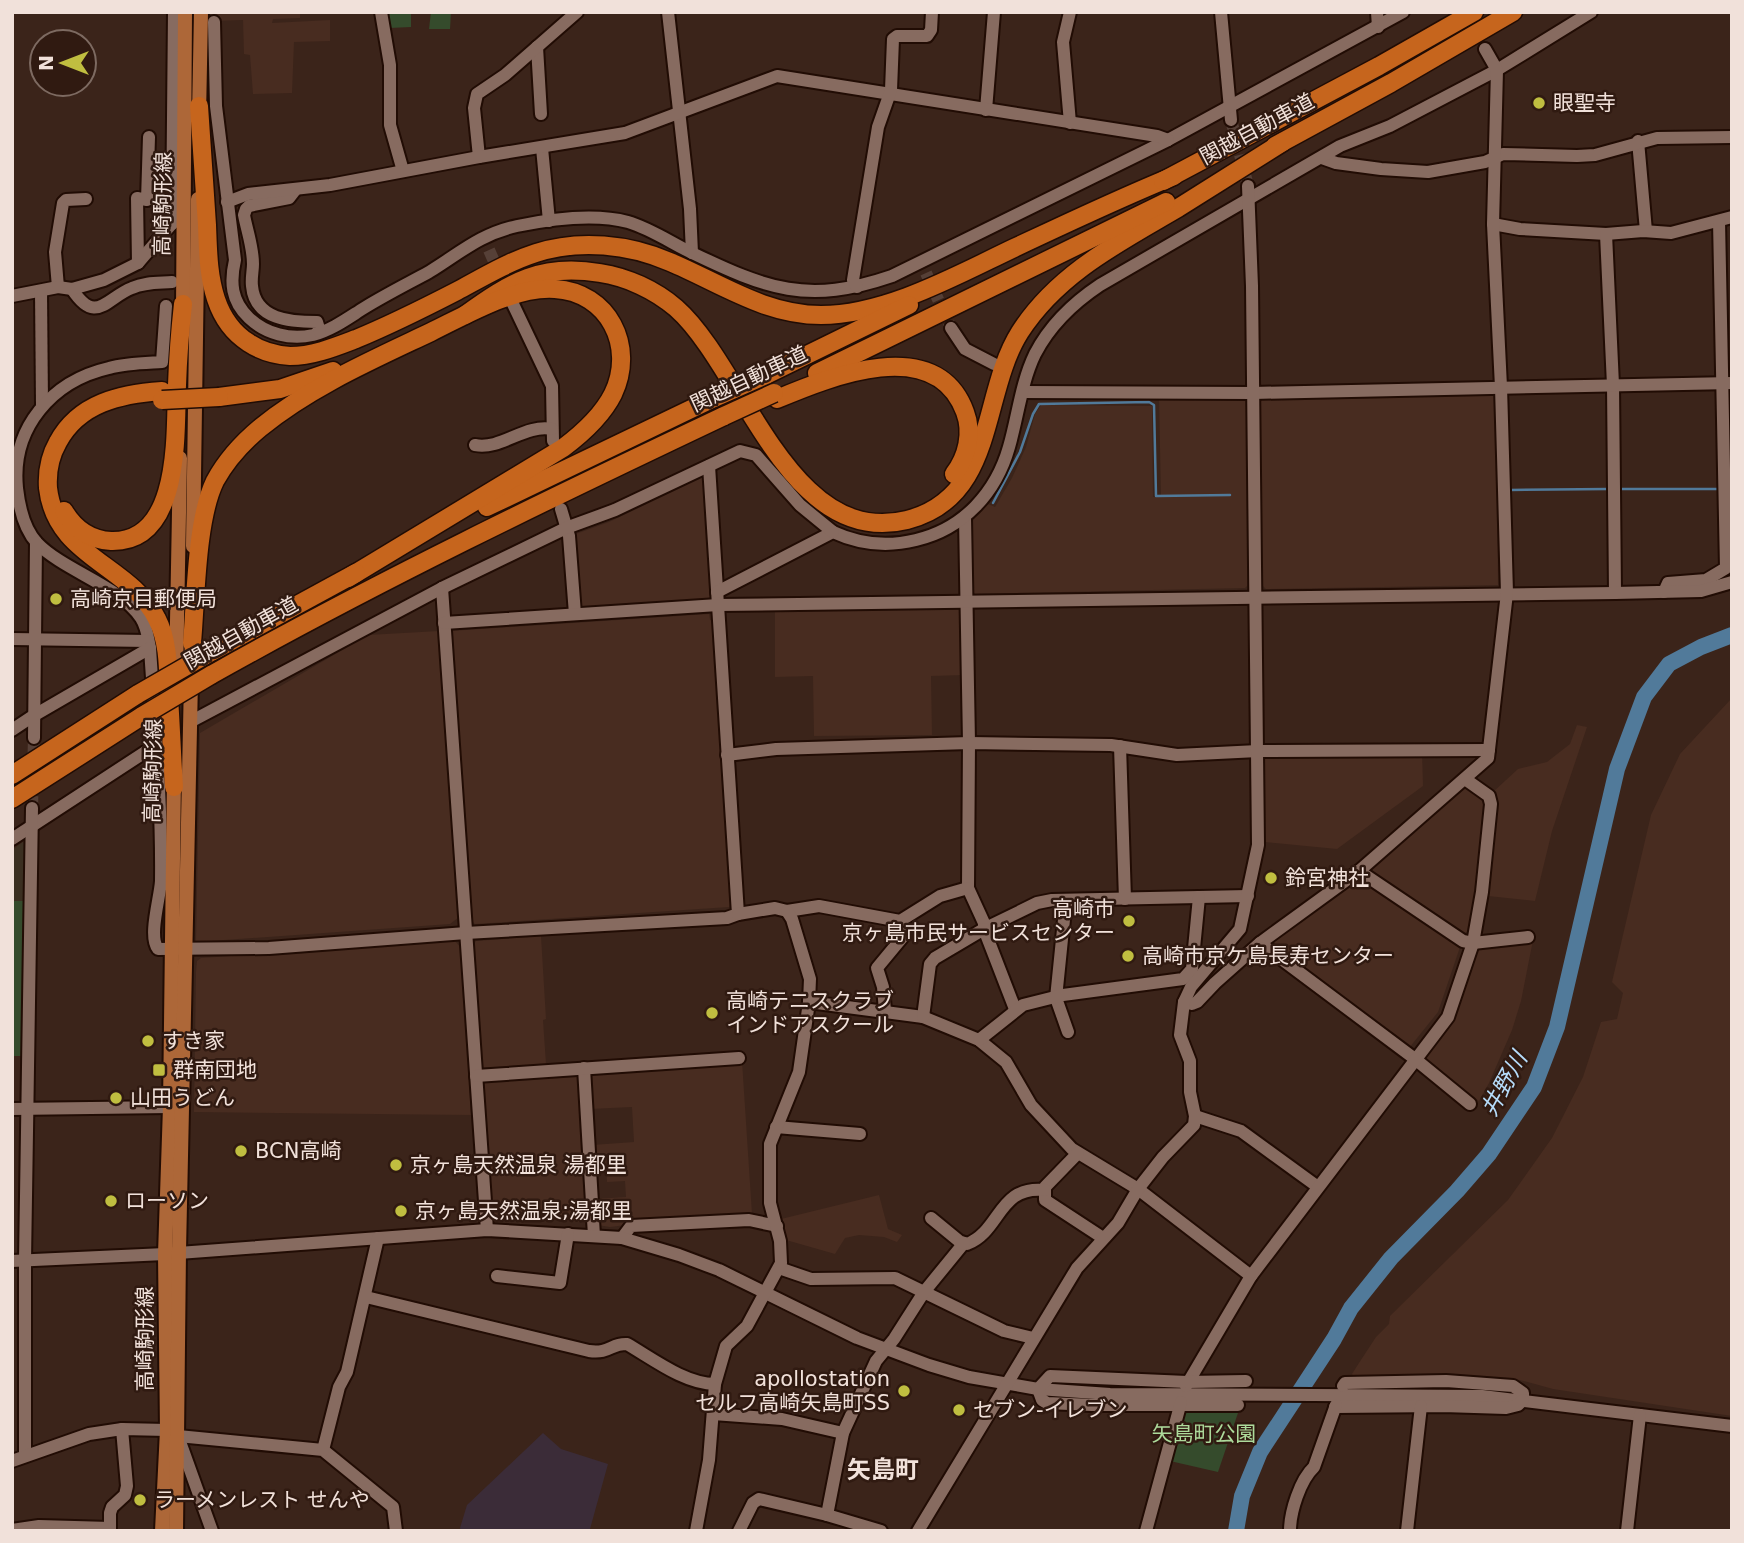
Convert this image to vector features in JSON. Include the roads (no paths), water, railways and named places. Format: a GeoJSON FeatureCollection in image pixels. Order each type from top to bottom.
{"type":"FeatureCollection","features":[{"type":"Feature","properties":{"kind":"highway","name":"関越自動車道"},"geometry":{"type":"LineString","coordinates":[[12,775],[138,694],[348,578],[540,481],[1174,176],[1333,92],[1474,12]]}},
{"type":"Feature","properties":{"kind":"highway","name":"関越自動車道"},"geometry":{"type":"LineString","coordinates":[[12,799],[211,675],[368,590],[554,504],[1065,253],[1283,142],[1401,78],[1513,12]]}},
{"type":"Feature","properties":{"kind":"highway"},"geometry":{"type":"LineString","coordinates":[[199,106],[210,271],[216,299],[228,324],[250,344],[278,355],[292,356],[331,348],[383,328],[502,266],[540,252],[572,246],[627,248],[670,262],[768,307],[803,314],[843,313],[877,306],[918,291],[1113,201],[1174,176]]}},
{"type":"Feature","properties":{"kind":"highway"},"geometry":{"type":"LineString","coordinates":[[465,315],[515,282],[550,272],[590,271],[609,274],[644,287],[676,308],[701,336],[766,439],[780,459],[808,489],[835,510],[852,517],[870,521],[902,521],[930,511],[955,492],[965,480],[981,449],[1001,374],[1018,336],[1044,299],[1078,269],[1283,142]]}},
{"type":"Feature","properties":{"kind":"highway"},"geometry":{"type":"LineString","coordinates":[[455,292],[519,269],[575,260],[620,266],[652,279],[682,300],[710,330],[773,433],[800,468],[834,496],[858,507],[886,510],[912,506],[926,500],[950,480],[965,454],[968,429],[960,401],[941,380],[915,369],[880,367],[860,370],[776,396]]}},
{"type":"Feature","properties":{"kind":"highway"},"geometry":{"type":"LineString","coordinates":[[191,643],[204,519],[215,482],[246,440],[278,414],[393,350],[506,298],[539,289],[570,291],[585,296],[609,316],[618,337],[621,360],[613,393],[593,422],[563,448],[348,578]]}},
{"type":"Feature","properties":{"kind":"highway"},"geometry":{"type":"LineString","coordinates":[[162,395],[114,408],[86,422],[68,443],[58,469],[59,498],[70,520],[90,536],[104,541],[130,538],[153,522],[165,501],[172,473],[178,347],[174,305]]}},
{"type":"Feature","properties":{"kind":"highway"},"geometry":{"type":"LineString","coordinates":[[219,393],[313,368],[383,328]]}},
{"type":"Feature","properties":{"kind":"highway"},"geometry":{"type":"LineString","coordinates":[[174,787],[167,657],[159,621],[139,592],[67,535],[54,512],[48,484],[54,449],[68,427],[82,413],[116,397],[280,389],[393,350]]}},
{"type":"Feature","properties":{"kind":"main road","name":"高崎駒形線"},"geometry":{"type":"LineString","coordinates":[[172,1253],[179,949],[174,787],[174,305],[184,211],[186,12]]}},
{"type":"Feature","properties":{"kind":"main road","name":"高崎駒形線"},"geometry":{"type":"LineString","coordinates":[[176,1531],[172,1433],[170,1107],[190,722],[201,12]]}},
{"type":"Feature","properties":{"kind":"main road","name":"高崎駒形線"},"geometry":{"type":"LineString","coordinates":[[162,1531],[172,1433]]}},
{"type":"Feature","properties":{"kind":"street"},"geometry":{"type":"LineString","coordinates":[[172,224],[174,12]]}},
{"type":"Feature","properties":{"kind":"street"},"geometry":{"type":"LineString","coordinates":[[381,12],[390,65],[390,125],[403,171]]}},
{"type":"Feature","properties":{"kind":"street"},"geometry":{"type":"LineString","coordinates":[[479,157],[474,108],[477,94],[505,75],[577,12]]}},
{"type":"Feature","properties":{"kind":"street"},"geometry":{"type":"LineString","coordinates":[[668,12],[690,209],[692,253]]}},
{"type":"Feature","properties":{"kind":"street"},"geometry":{"type":"LineString","coordinates":[[857,287],[853,280],[876,140],[891,90],[893,39],[897,36],[927,36],[931,30],[932,12]]}},
{"type":"Feature","properties":{"kind":"street"},"geometry":{"type":"LineString","coordinates":[[986,110],[994,12]]}},
{"type":"Feature","properties":{"kind":"street"},"geometry":{"type":"LineString","coordinates":[[1070,12],[1063,42],[1070,123]]}},
{"type":"Feature","properties":{"kind":"street"},"geometry":{"type":"LineString","coordinates":[[1222,12],[1230,113]]}},
{"type":"Feature","properties":{"kind":"street"},"geometry":{"type":"LineString","coordinates":[[1377,12],[1378,27]]}},
{"type":"Feature","properties":{"kind":"street"},"geometry":{"type":"LineString","coordinates":[[214,22],[216,106],[235,260],[231,279],[232,291],[240,307],[264,330],[281,335],[313,335],[331,328],[430,271],[481,237],[517,226],[549,221],[584,218],[629,223],[749,280],[791,290],[824,292],[857,287],[923,267],[1168,140],[1230,113],[1403,12]]}},
{"type":"Feature","properties":{"kind":"street"},"geometry":{"type":"LineString","coordinates":[[190,722],[442,588],[566,528],[615,510],[740,451],[756,455],[800,505],[832,532],[845,538],[874,544],[903,543],[923,538],[965,518],[983,498],[1008,450],[1023,392],[1020,372],[1048,333],[1080,299],[1249,193],[1322,158],[1340,146],[1390,126],[1497,70],[1591,12]]}},
{"type":"Feature","properties":{"kind":"street"},"geometry":{"type":"LineString","coordinates":[[537,47],[541,114]]}},
{"type":"Feature","properties":{"kind":"street"},"geometry":{"type":"LineString","coordinates":[[1184,1002],[1197,1002],[1260,943],[1359,871],[1488,758],[1507,593],[1493,224],[1497,70],[1485,49]]}},
{"type":"Feature","properties":{"kind":"street"},"geometry":{"type":"LineString","coordinates":[[227,202],[248,194],[330,185],[625,133],[776,76],[1157,136],[1168,140]]}},
{"type":"Feature","properties":{"kind":"street"},"geometry":{"type":"LineString","coordinates":[[138,263],[137,198],[147,200],[149,136]]}},
{"type":"Feature","properties":{"kind":"street"},"geometry":{"type":"LineString","coordinates":[[1322,158],[1336,163],[1427,172],[1485,162],[1503,153],[1595,155],[1638,141],[1657,138],[1719,139],[1732,136]]}},
{"type":"Feature","properties":{"kind":"street"},"geometry":{"type":"LineString","coordinates":[[1638,141],[1646,231]]}},
{"type":"Feature","properties":{"kind":"street"},"geometry":{"type":"LineString","coordinates":[[542,148],[549,221]]}},
{"type":"Feature","properties":{"kind":"street"},"geometry":{"type":"LineString","coordinates":[[296,188],[289,198],[249,206],[246,209],[244,215],[253,256],[252,287],[256,300],[268,313],[289,322],[317,322],[320,332]]}},
{"type":"Feature","properties":{"kind":"street"},"geometry":{"type":"LineString","coordinates":[[918,1531],[1077,1268],[1118,1223],[1138,1189],[1163,1157],[1194,1125],[1190,1061],[1181,1035],[1184,1002],[1191,987],[1240,929],[1258,845],[1249,193]]}},
{"type":"Feature","properties":{"kind":"street"},"geometry":{"type":"LineString","coordinates":[[58,287],[55,252],[63,203],[66,200],[86,199]]}},
{"type":"Feature","properties":{"kind":"street"},"geometry":{"type":"LineString","coordinates":[[12,296],[58,287],[72,289],[104,280],[138,263],[184,211]]}},
{"type":"Feature","properties":{"kind":"street"},"geometry":{"type":"LineString","coordinates":[[1493,224],[1520,229],[1606,234],[1646,231],[1671,233],[1732,217]]}},
{"type":"Feature","properties":{"kind":"street"},"geometry":{"type":"LineString","coordinates":[[1664,592],[1668,583],[1706,580],[1726,569],[1728,384],[1718,221]]}},
{"type":"Feature","properties":{"kind":"street"},"geometry":{"type":"LineString","coordinates":[[1606,234],[1613,385],[1615,593]]}},
{"type":"Feature","properties":{"kind":"street"},"geometry":{"type":"LineString","coordinates":[[481,237],[489,250]]}},
{"type":"Feature","properties":{"kind":"street"},"geometry":{"type":"LineString","coordinates":[[215,281],[231,279]]}},
{"type":"Feature","properties":{"kind":"street"},"geometry":{"type":"LineString","coordinates":[[72,289],[86,306],[96,309],[106,306],[117,295],[135,286],[172,282]]}},
{"type":"Feature","properties":{"kind":"street"},"geometry":{"type":"LineString","coordinates":[[41,291],[42,405]]}},
{"type":"Feature","properties":{"kind":"street"},"geometry":{"type":"LineString","coordinates":[[475,445],[487,447],[540,427],[552,435],[552,386],[512,302]]}},
{"type":"Feature","properties":{"kind":"street"},"geometry":{"type":"LineString","coordinates":[[174,305],[162,362],[123,365],[88,374],[73,380],[42,405],[17,444],[16,478],[25,523],[36,542],[131,605],[141,619],[149,645],[162,841],[160,899],[153,938],[158,949],[269,948],[727,918],[775,908],[787,911],[819,906],[900,921],[940,896],[968,888]]}},
{"type":"Feature","properties":{"kind":"street"},"geometry":{"type":"LineString","coordinates":[[951,328],[965,349],[994,364]]}},
{"type":"Feature","properties":{"kind":"street"},"geometry":{"type":"LineString","coordinates":[[1023,392],[1253,393],[1728,384]]}},
{"type":"Feature","properties":{"kind":"street"},"geometry":{"type":"LineString","coordinates":[[709,466],[738,914]]}},
{"type":"Feature","properties":{"kind":"street"},"geometry":{"type":"LineString","coordinates":[[554,504],[569,536],[575,614]]}},
{"type":"Feature","properties":{"kind":"street"},"geometry":{"type":"LineString","coordinates":[[965,518],[969,743],[968,888],[984,923],[1015,1009]]}},
{"type":"Feature","properties":{"kind":"street"},"geometry":{"type":"LineString","coordinates":[[718,598],[832,532]]}},
{"type":"Feature","properties":{"kind":"street"},"geometry":{"type":"LineString","coordinates":[[34,738],[36,542]]}},
{"type":"Feature","properties":{"kind":"street"},"geometry":{"type":"LineString","coordinates":[[444,623],[575,614],[718,598],[967,601],[1615,593],[1701,591],[1732,582]]}},
{"type":"Feature","properties":{"kind":"street"},"geometry":{"type":"LineString","coordinates":[[442,588],[487,1230]]}},
{"type":"Feature","properties":{"kind":"street"},"geometry":{"type":"LineString","coordinates":[[12,639],[149,645]]}},
{"type":"Feature","properties":{"kind":"street"},"geometry":{"type":"LineString","coordinates":[[12,730],[149,645]]}},
{"type":"Feature","properties":{"kind":"street"},"geometry":{"type":"LineString","coordinates":[[727,755],[776,749],[969,743],[1120,746],[1177,755],[1258,751],[1489,750]]}},
{"type":"Feature","properties":{"kind":"street"},"geometry":{"type":"LineString","coordinates":[[12,839],[156,746]]}},
{"type":"Feature","properties":{"kind":"street"},"geometry":{"type":"LineString","coordinates":[[1120,746],[1125,899]]}},
{"type":"Feature","properties":{"kind":"street"},"geometry":{"type":"LineString","coordinates":[[1186,1384],[1251,1276],[1448,1017],[1473,943],[1482,892],[1491,804],[1489,796],[1465,779]]}},
{"type":"Feature","properties":{"kind":"street"},"geometry":{"type":"LineString","coordinates":[[25,1455],[19,1261],[28,1110],[32,808]]}},
{"type":"Feature","properties":{"kind":"street"},"geometry":{"type":"LineString","coordinates":[[1359,871],[1463,941],[1473,943],[1528,937]]}},
{"type":"Feature","properties":{"kind":"street"},"geometry":{"type":"LineString","coordinates":[[923,1017],[930,964],[935,958],[984,929],[1037,903],[1248,896]]}},
{"type":"Feature","properties":{"kind":"street"},"geometry":{"type":"LineString","coordinates":[[978,1040],[1023,1005],[1063,995],[1183,979],[1192,968],[1199,897]]}},
{"type":"Feature","properties":{"kind":"street"},"geometry":{"type":"LineString","coordinates":[[1066,900],[1056,998],[1068,1032]]}},
{"type":"Feature","properties":{"kind":"street"},"geometry":{"type":"LineString","coordinates":[[696,1531],[709,1460],[715,1384],[726,1346],[747,1326],[779,1268],[780,1245],[770,1203],[771,1144],[799,1072],[810,979],[792,919],[787,911]]}},
{"type":"Feature","properties":{"kind":"street"},"geometry":{"type":"LineString","coordinates":[[884,1012],[883,987],[877,968],[906,933]]}},
{"type":"Feature","properties":{"kind":"street"},"geometry":{"type":"LineString","coordinates":[[1260,943],[1415,1059],[1470,1104]]}},
{"type":"Feature","properties":{"kind":"street"},"geometry":{"type":"LineString","coordinates":[[809,1002],[923,1017],[978,1040],[1006,1062],[1031,1105],[1046,1124],[1078,1153],[1138,1189],[1251,1276]]}},
{"type":"Feature","properties":{"kind":"street"},"geometry":{"type":"LineString","coordinates":[[475,1076],[739,1058]]}},
{"type":"Feature","properties":{"kind":"street"},"geometry":{"type":"LineString","coordinates":[[584,1068],[594,1236]]}},
{"type":"Feature","properties":{"kind":"street"},"geometry":{"type":"LineString","coordinates":[[12,1110],[170,1107]]}},
{"type":"Feature","properties":{"kind":"street"},"geometry":{"type":"LineString","coordinates":[[1195,1116],[1241,1131],[1318,1187]]}},
{"type":"Feature","properties":{"kind":"street"},"geometry":{"type":"LineString","coordinates":[[776,1127],[860,1135]]}},
{"type":"Feature","properties":{"kind":"street"},"geometry":{"type":"LineString","coordinates":[[1078,1153],[1045,1187],[1045,1200],[1103,1238]]}},
{"type":"Feature","properties":{"kind":"street"},"geometry":{"type":"LineString","coordinates":[[827,1514],[843,1433],[884,1348],[894,1339],[924,1292],[964,1243],[982,1236],[1005,1204],[1019,1193],[1026,1190],[1045,1190]]}},
{"type":"Feature","properties":{"kind":"street"},"geometry":{"type":"LineString","coordinates":[[931,1218],[964,1243]]}},
{"type":"Feature","properties":{"kind":"street"},"geometry":{"type":"LineString","coordinates":[[622,1238],[631,1226],[750,1220],[776,1226]]}},
{"type":"Feature","properties":{"kind":"street"},"geometry":{"type":"LineString","coordinates":[[19,1261],[172,1253],[487,1230],[622,1238],[719,1270],[857,1338],[929,1365],[1006,1384],[1110,1394],[1445,1394],[1523,1400],[1732,1426]]}},
{"type":"Feature","properties":{"kind":"street"},"geometry":{"type":"LineString","coordinates":[[497,1276],[561,1283],[568,1234]]}},
{"type":"Feature","properties":{"kind":"street"},"geometry":{"type":"LineString","coordinates":[[323,1450],[340,1387],[347,1372],[378,1238]]}},
{"type":"Feature","properties":{"kind":"street"},"geometry":{"type":"LineString","coordinates":[[779,1268],[811,1279],[895,1278],[1004,1331],[1033,1338]]}},
{"type":"Feature","properties":{"kind":"street"},"geometry":{"type":"LineString","coordinates":[[366,1297],[589,1351],[602,1353],[619,1344],[627,1344],[704,1384],[715,1384]]}},
{"type":"Feature","properties":{"kind":"street"},"geometry":{"type":"LineString","coordinates":[[1038,1389],[1050,1376],[1186,1384],[1246,1381]]}},
{"type":"Feature","properties":{"kind":"street"},"geometry":{"type":"LineString","coordinates":[[1290,1531],[1290,1521],[1306,1474],[1314,1467],[1335,1406],[1506,1408],[1518,1405],[1523,1400],[1523,1393],[1513,1386],[1446,1381],[1345,1383],[1343,1386]]}},
{"type":"Feature","properties":{"kind":"street"},"geometry":{"type":"LineString","coordinates":[[1038,1389],[1042,1400],[1047,1403],[1238,1405]]}},
{"type":"Feature","properties":{"kind":"street"},"geometry":{"type":"LineString","coordinates":[[1146,1531],[1180,1404]]}},
{"type":"Feature","properties":{"kind":"street"},"geometry":{"type":"LineString","coordinates":[[1407,1531],[1421,1406]]}},
{"type":"Feature","properties":{"kind":"street"},"geometry":{"type":"LineString","coordinates":[[713,1414],[782,1419],[843,1433]]}},
{"type":"Feature","properties":{"kind":"street"},"geometry":{"type":"LineString","coordinates":[[1627,1531],[1640,1415]]}},
{"type":"Feature","properties":{"kind":"street"},"geometry":{"type":"LineString","coordinates":[[12,1530],[39,1525],[110,1529],[110,1513],[125,1495],[127,1486],[122,1429]]}},
{"type":"Feature","properties":{"kind":"street"},"geometry":{"type":"LineString","coordinates":[[12,1461],[89,1434],[122,1429],[323,1450],[393,1507],[396,1531]]}},
{"type":"Feature","properties":{"kind":"street"},"geometry":{"type":"LineString","coordinates":[[172,1433],[212,1531]]}},
{"type":"Feature","properties":{"kind":"street"},"geometry":{"type":"LineString","coordinates":[[739,1531],[753,1503],[759,1499],[827,1514],[881,1531]]}},
{"type":"Feature","properties":{"kind":"waterway"},"geometry":{"type":"LineString","coordinates":[[993,503],[1020,452],[1039,404],[1149,402],[1154,405],[1156,496],[1230,495]]}},
{"type":"Feature","properties":{"kind":"waterway"},"geometry":{"type":"LineString","coordinates":[[1510,490],[1608,489]]}},
{"type":"Feature","properties":{"kind":"waterway"},"geometry":{"type":"LineString","coordinates":[[1620,489],[1720,489]]}},
{"type":"Feature","properties":{"kind":"waterway","name":"井野川"},"geometry":{"type":"LineString","coordinates":[[1236,1531],[1242,1496],[1260,1452],[1334,1339],[1351,1308],[1391,1258],[1489,1154],[1534,1087],[1557,1027],[1617,769],[1644,697],[1669,664],[1732,635]]}},
{"type":"Feature","properties":{"kind":"tunnel"},"geometry":{"type":"LineString","coordinates":[[1231,120],[1248,186]]}},
{"type":"Feature","properties":{"kind":"tunnel"},"geometry":{"type":"LineString","coordinates":[[489,250],[509,295]]}},
{"type":"Feature","properties":{"kind":"tunnel"},"geometry":{"type":"LineString","coordinates":[[926,273],[951,328]]}},
{"type":"Feature","properties":{"kind":"tunnel"},"geometry":{"type":"LineString","coordinates":[[32,808],[34,738]]}},
{"type":"Feature","properties":{"kind":"place","name":"眼聖寺"},"geometry":{"type":"Point","coordinates":[1539,103]}},
{"type":"Feature","properties":{"kind":"place","name":"高崎京目郵便局"},"geometry":{"type":"Point","coordinates":[56,599]}},
{"type":"Feature","properties":{"kind":"place","name":"鈴宮神社"},"geometry":{"type":"Point","coordinates":[1271,878]}},
{"type":"Feature","properties":{"kind":"place","name":"高崎市 京ヶ島市民サービスセンター"},"geometry":{"type":"Point","coordinates":[1129,921]}},
{"type":"Feature","properties":{"kind":"place","name":"高崎市京ケ島長寿センター"},"geometry":{"type":"Point","coordinates":[1128,956]}},
{"type":"Feature","properties":{"kind":"place","name":"高崎テニスクラブ インドアスクール"},"geometry":{"type":"Point","coordinates":[712,1013]}},
{"type":"Feature","properties":{"kind":"place","name":"すき家"},"geometry":{"type":"Point","coordinates":[148,1041]}},
{"type":"Feature","properties":{"kind":"place","name":"群南団地"},"geometry":{"type":"Point","coordinates":[159,1070]}},
{"type":"Feature","properties":{"kind":"place","name":"山田うどん"},"geometry":{"type":"Point","coordinates":[116,1098]}},
{"type":"Feature","properties":{"kind":"place","name":"BCN高崎"},"geometry":{"type":"Point","coordinates":[241,1151]}},
{"type":"Feature","properties":{"kind":"place","name":"京ヶ島天然温泉 湯都里"},"geometry":{"type":"Point","coordinates":[396,1165]}},
{"type":"Feature","properties":{"kind":"place","name":"ローソン"},"geometry":{"type":"Point","coordinates":[111,1201]}},
{"type":"Feature","properties":{"kind":"place","name":"京ヶ島天然温泉;湯都里"},"geometry":{"type":"Point","coordinates":[401,1211]}},
{"type":"Feature","properties":{"kind":"place","name":"apollostation セルフ高崎矢島町SS"},"geometry":{"type":"Point","coordinates":[904,1391]}},
{"type":"Feature","properties":{"kind":"place","name":"セブン-イレブン"},"geometry":{"type":"Point","coordinates":[959,1410]}},
{"type":"Feature","properties":{"kind":"place","name":"ラーメンレスト せんや"},"geometry":{"type":"Point","coordinates":[140,1500]}},
{"type":"Feature","properties":{"kind":"district","name":"矢島町"},"geometry":{"type":"Point","coordinates":[883,1470]}},
{"type":"Feature","properties":{"kind":"park label","name":"矢島町公園"},"geometry":{"type":"Point","coordinates":[1204,1434]}}]}
